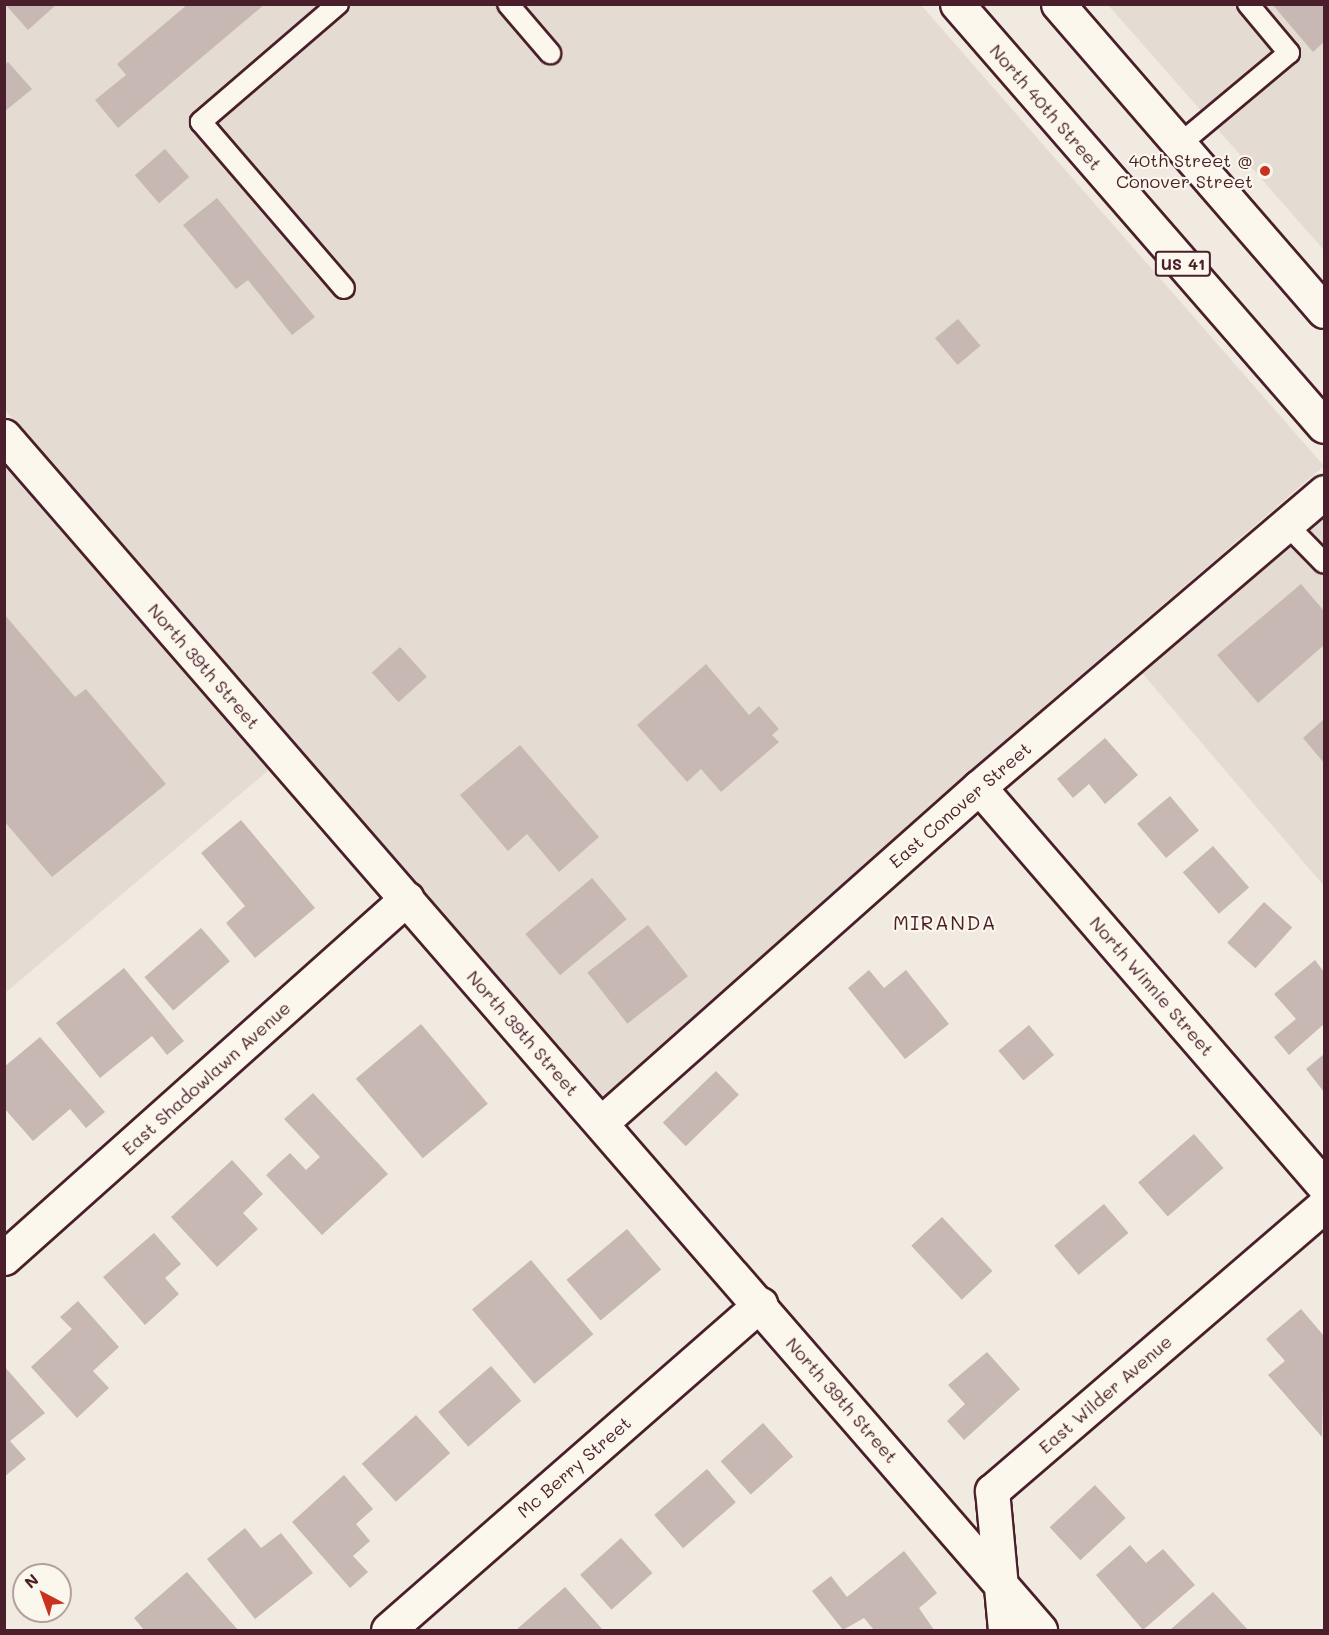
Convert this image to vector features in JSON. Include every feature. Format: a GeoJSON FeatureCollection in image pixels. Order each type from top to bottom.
{"type":"FeatureCollection","features":[{"type":"Feature","properties":{"kind":"street","name":"North 40th Street"},"geometry":{"type":"LineString","coordinates":[[957,4],[1324,426]]}},
{"type":"Feature","properties":{"kind":"street"},"geometry":{"type":"LineString","coordinates":[[1058,4],[1324,311]]}},
{"type":"Feature","properties":{"kind":"street","name":"North 39th Street"},"geometry":{"type":"LineString","coordinates":[[4,436],[760,1304],[1040,1630]]}},
{"type":"Feature","properties":{"kind":"street","name":"East Conover Street"},"geometry":{"type":"LineString","coordinates":[[601,1123],[979,787],[1324,492]]}},
{"type":"Feature","properties":{"kind":"street","name":"North Winnie Street"},"geometry":{"type":"LineString","coordinates":[[979,787],[1324,1186]]}},
{"type":"Feature","properties":{"kind":"street","name":"East Shadowlawn Avenue"},"geometry":{"type":"LineString","coordinates":[[4,1258],[406,898]]}},
{"type":"Feature","properties":{"kind":"street","name":"East Wilder Avenue"},"geometry":{"type":"LineString","coordinates":[[1005,1630],[1004,1589],[992,1491],[1324,1205]]}},
{"type":"Feature","properties":{"kind":"street","name":"Mc Berry Street"},"geometry":{"type":"LineString","coordinates":[[388,1630],[760,1304]]}},
{"type":"Feature","properties":{"kind":"lane"},"geometry":{"type":"LineString","coordinates":[[338,4],[201,122],[344,288]]}},
{"type":"Feature","properties":{"kind":"lane"},"geometry":{"type":"LineString","coordinates":[[508,4],[550,53]]}},
{"type":"Feature","properties":{"kind":"lane"},"geometry":{"type":"LineString","coordinates":[[1180,144],[1289,52],[1248,4]]}},
{"type":"Feature","properties":{"kind":"lane"},"geometry":{"type":"LineString","coordinates":[[1286,524],[1324,563]]}},
{"type":"Feature","properties":{"kind":"shaded area"},"geometry":{"type":"Polygon","coordinates":[[[4,5],[921,5],[1324,466],[954,784],[602,1098],[5,410],[4,5]]]}},
{"type":"Feature","properties":{"kind":"shaded area"},"geometry":{"type":"Polygon","coordinates":[[[1108,5],[1324,5],[1324,250],[1108,5]]]}},
{"type":"Feature","properties":{"kind":"shaded area"},"geometry":{"type":"Polygon","coordinates":[[[4,462],[271,768],[5,993],[4,993],[4,462]]]}},
{"type":"Feature","properties":{"kind":"shaded area"},"geometry":{"type":"Polygon","coordinates":[[[1324,517],[1324,886],[1142,673],[1324,517]]]}},
{"type":"Feature","properties":{"kind":"building"},"geometry":{"type":"Polygon","coordinates":[[[5,4],[57,4],[28,30],[5,4]]]}},
{"type":"Feature","properties":{"kind":"building"},"geometry":{"type":"Polygon","coordinates":[[[188,4],[265,4],[118,128],[95,100],[126,75],[117,64],[188,4]]]}},
{"type":"Feature","properties":{"kind":"building"},"geometry":{"type":"Polygon","coordinates":[[[1272,4],[1324,4],[1324,42],[1313,52],[1272,4]]]}},
{"type":"Feature","properties":{"kind":"building"},"geometry":{"type":"Polygon","coordinates":[[[8,62],[32,89],[4,112],[4,65],[8,62]]]}},
{"type":"Feature","properties":{"kind":"building"},"geometry":{"type":"Polygon","coordinates":[[[165,149],[189,177],[159,203],[135,175],[165,149]]]}},
{"type":"Feature","properties":{"kind":"building"},"geometry":{"type":"Polygon","coordinates":[[[217,198],[315,317],[292,335],[248,280],[236,289],[183,225],[217,198]]]}},
{"type":"Feature","properties":{"kind":"building"},"geometry":{"type":"Polygon","coordinates":[[[958,319],[980,346],[958,365],[935,338],[958,319]]]}},
{"type":"Feature","properties":{"kind":"building"},"geometry":{"type":"Polygon","coordinates":[[[1301,584],[1324,611],[1324,645],[1258,703],[1217,655],[1301,584]]]}},
{"type":"Feature","properties":{"kind":"building"},"geometry":{"type":"Polygon","coordinates":[[[4,614],[75,697],[86,689],[166,784],[52,877],[4,821],[4,614]]]}},
{"type":"Feature","properties":{"kind":"building"},"geometry":{"type":"Polygon","coordinates":[[[400,647],[427,677],[399,702],[372,672],[400,647]]]}},
{"type":"Feature","properties":{"kind":"building"},"geometry":{"type":"Polygon","coordinates":[[[706,664],[749,715],[759,706],[779,729],[772,735],[779,742],[721,792],[701,769],[687,782],[637,725],[706,664]]]}},
{"type":"Feature","properties":{"kind":"building"},"geometry":{"type":"Polygon","coordinates":[[[1324,719],[1324,763],[1303,738],[1324,719]]]}},
{"type":"Feature","properties":{"kind":"building"},"geometry":{"type":"Polygon","coordinates":[[[1105,738],[1138,775],[1105,804],[1089,784],[1073,798],[1057,779],[1105,738]]]}},
{"type":"Feature","properties":{"kind":"building"},"geometry":{"type":"Polygon","coordinates":[[[520,745],[599,837],[559,872],[527,834],[508,851],[460,795],[520,745]]]}},
{"type":"Feature","properties":{"kind":"building"},"geometry":{"type":"Polygon","coordinates":[[[1170,796],[1199,830],[1166,858],[1137,824],[1170,796]]]}},
{"type":"Feature","properties":{"kind":"building"},"geometry":{"type":"Polygon","coordinates":[[[241,820],[315,908],[255,958],[226,923],[245,906],[201,853],[241,820]]]}},
{"type":"Feature","properties":{"kind":"building"},"geometry":{"type":"Polygon","coordinates":[[[1213,846],[1249,888],[1219,914],[1183,872],[1213,846]]]}},
{"type":"Feature","properties":{"kind":"building"},"geometry":{"type":"Polygon","coordinates":[[[592,878],[627,919],[560,975],[525,934],[592,878]]]}},
{"type":"Feature","properties":{"kind":"building"},"geometry":{"type":"Polygon","coordinates":[[[1264,902],[1292,927],[1255,968],[1227,943],[1264,902]]]}},
{"type":"Feature","properties":{"kind":"building"},"geometry":{"type":"Polygon","coordinates":[[[648,925],[688,976],[627,1024],[587,972],[648,925]]]}},
{"type":"Feature","properties":{"kind":"building"},"geometry":{"type":"Polygon","coordinates":[[[201,928],[230,961],[173,1010],[144,977],[201,928]]]}},
{"type":"Feature","properties":{"kind":"building"},"geometry":{"type":"Polygon","coordinates":[[[1315,960],[1324,972],[1324,1024],[1289,1055],[1274,1037],[1296,1019],[1274,994],[1315,960]]]}},
{"type":"Feature","properties":{"kind":"building"},"geometry":{"type":"Polygon","coordinates":[[[124,968],[184,1041],[167,1055],[152,1036],[100,1078],[56,1023],[124,968]]]}},
{"type":"Feature","properties":{"kind":"building"},"geometry":{"type":"Polygon","coordinates":[[[869,970],[884,988],[906,970],[949,1024],[905,1059],[848,988],[869,970]]]}},
{"type":"Feature","properties":{"kind":"building"},"geometry":{"type":"Polygon","coordinates":[[[421,1024],[488,1104],[423,1158],[356,1079],[421,1024]]]}},
{"type":"Feature","properties":{"kind":"building"},"geometry":{"type":"Polygon","coordinates":[[[1029,1025],[1054,1055],[1023,1081],[998,1051],[1029,1025]]]}},
{"type":"Feature","properties":{"kind":"building"},"geometry":{"type":"Polygon","coordinates":[[[40,1037],[105,1112],[86,1128],[70,1109],[33,1141],[4,1108],[4,1067],[40,1037]]]}},
{"type":"Feature","properties":{"kind":"building"},"geometry":{"type":"Polygon","coordinates":[[[1324,1054],[1324,1092],[1306,1069],[1324,1054]]]}},
{"type":"Feature","properties":{"kind":"building"},"geometry":{"type":"Polygon","coordinates":[[[716,1071],[739,1095],[686,1146],[663,1122],[716,1071]]]}},
{"type":"Feature","properties":{"kind":"building"},"geometry":{"type":"Polygon","coordinates":[[[313,1093],[388,1174],[322,1235],[266,1175],[290,1153],[306,1170],[320,1157],[284,1119],[313,1093]]]}},
{"type":"Feature","properties":{"kind":"building"},"geometry":{"type":"Polygon","coordinates":[[[1194,1134],[1224,1168],[1168,1217],[1138,1183],[1194,1134]]]}},
{"type":"Feature","properties":{"kind":"building"},"geometry":{"type":"Polygon","coordinates":[[[232,1160],[263,1194],[243,1213],[258,1229],[217,1267],[171,1217],[232,1160]]]}},
{"type":"Feature","properties":{"kind":"building"},"geometry":{"type":"Polygon","coordinates":[[[1104,1204],[1128,1233],[1079,1275],[1054,1246],[1104,1204]]]}},
{"type":"Feature","properties":{"kind":"building"},"geometry":{"type":"Polygon","coordinates":[[[942,1217],[992,1271],[962,1300],[911,1246],[942,1217]]]}},
{"type":"Feature","properties":{"kind":"building"},"geometry":{"type":"Polygon","coordinates":[[[627,1229],[661,1270],[601,1320],[566,1280],[627,1229]]]}},
{"type":"Feature","properties":{"kind":"building"},"geometry":{"type":"Polygon","coordinates":[[[154,1233],[181,1264],[165,1278],[179,1294],[145,1325],[103,1277],[154,1233]]]}},
{"type":"Feature","properties":{"kind":"building"},"geometry":{"type":"Polygon","coordinates":[[[531,1260],[593,1334],[534,1384],[472,1309],[531,1260]]]}},
{"type":"Feature","properties":{"kind":"building"},"geometry":{"type":"Polygon","coordinates":[[[78,1301],[119,1347],[93,1371],[109,1388],[77,1418],[31,1367],[72,1329],[60,1317],[78,1301]]]}},
{"type":"Feature","properties":{"kind":"building"},"geometry":{"type":"Polygon","coordinates":[[[1301,1309],[1324,1336],[1322,1437],[1268,1375],[1285,1361],[1266,1339],[1301,1309]]]}},
{"type":"Feature","properties":{"kind":"building"},"geometry":{"type":"Polygon","coordinates":[[[987,1352],[1020,1389],[964,1440],[947,1421],[965,1404],[948,1385],[987,1352]]]}},
{"type":"Feature","properties":{"kind":"building"},"geometry":{"type":"Polygon","coordinates":[[[4,1366],[45,1413],[10,1441],[26,1459],[4,1477],[4,1366]]]}},
{"type":"Feature","properties":{"kind":"building"},"geometry":{"type":"Polygon","coordinates":[[[491,1366],[521,1401],[468,1447],[438,1412],[491,1366]]]}},
{"type":"Feature","properties":{"kind":"building"},"geometry":{"type":"Polygon","coordinates":[[[416,1415],[450,1453],[396,1502],[362,1464],[416,1415]]]}},
{"type":"Feature","properties":{"kind":"building"},"geometry":{"type":"Polygon","coordinates":[[[763,1423],[793,1456],[751,1495],[721,1461],[763,1423]]]}},
{"type":"Feature","properties":{"kind":"building"},"geometry":{"type":"Polygon","coordinates":[[[707,1469],[736,1502],[683,1548],[654,1515],[707,1469]]]}},
{"type":"Feature","properties":{"kind":"building"},"geometry":{"type":"Polygon","coordinates":[[[344,1475],[373,1509],[356,1524],[370,1541],[353,1556],[368,1572],[350,1588],[292,1522],[344,1475]]]}},
{"type":"Feature","properties":{"kind":"building"},"geometry":{"type":"Polygon","coordinates":[[[1095,1485],[1126,1518],[1080,1560],[1050,1527],[1095,1485]]]}},
{"type":"Feature","properties":{"kind":"building"},"geometry":{"type":"Polygon","coordinates":[[[245,1528],[261,1548],[281,1533],[313,1573],[255,1619],[207,1559],[245,1528]]]}},
{"type":"Feature","properties":{"kind":"building"},"geometry":{"type":"Polygon","coordinates":[[[621,1538],[652,1573],[612,1610],[580,1575],[621,1538]]]}},
{"type":"Feature","properties":{"kind":"building"},"geometry":{"type":"Polygon","coordinates":[[[1130,1545],[1146,1563],[1163,1549],[1195,1585],[1143,1630],[1096,1575],[1130,1545]]]}},
{"type":"Feature","properties":{"kind":"building"},"geometry":{"type":"Polygon","coordinates":[[[904,1551],[937,1593],[919,1608],[934,1630],[874,1630],[864,1618],[843,1630],[812,1591],[831,1576],[847,1597],[904,1551]]]}},
{"type":"Feature","properties":{"kind":"building"},"geometry":{"type":"Polygon","coordinates":[[[187,1572],[238,1630],[144,1630],[134,1618],[187,1572]]]}},
{"type":"Feature","properties":{"kind":"building"},"geometry":{"type":"Polygon","coordinates":[[[565,1587],[603,1630],[516,1630],[565,1587]]]}},
{"type":"Feature","properties":{"kind":"building"},"geometry":{"type":"Polygon","coordinates":[[[1213,1592],[1248,1630],[1170,1630],[1213,1592]]]}},
{"type":"Feature","properties":{"kind":"place","name":"40th Street @ Conover Street"},"geometry":{"type":"Point","coordinates":[1265,171]}},
{"type":"Feature","properties":{"kind":"district","name":"MIRANDA"},"geometry":{"type":"Point","coordinates":[945,922]}}]}
